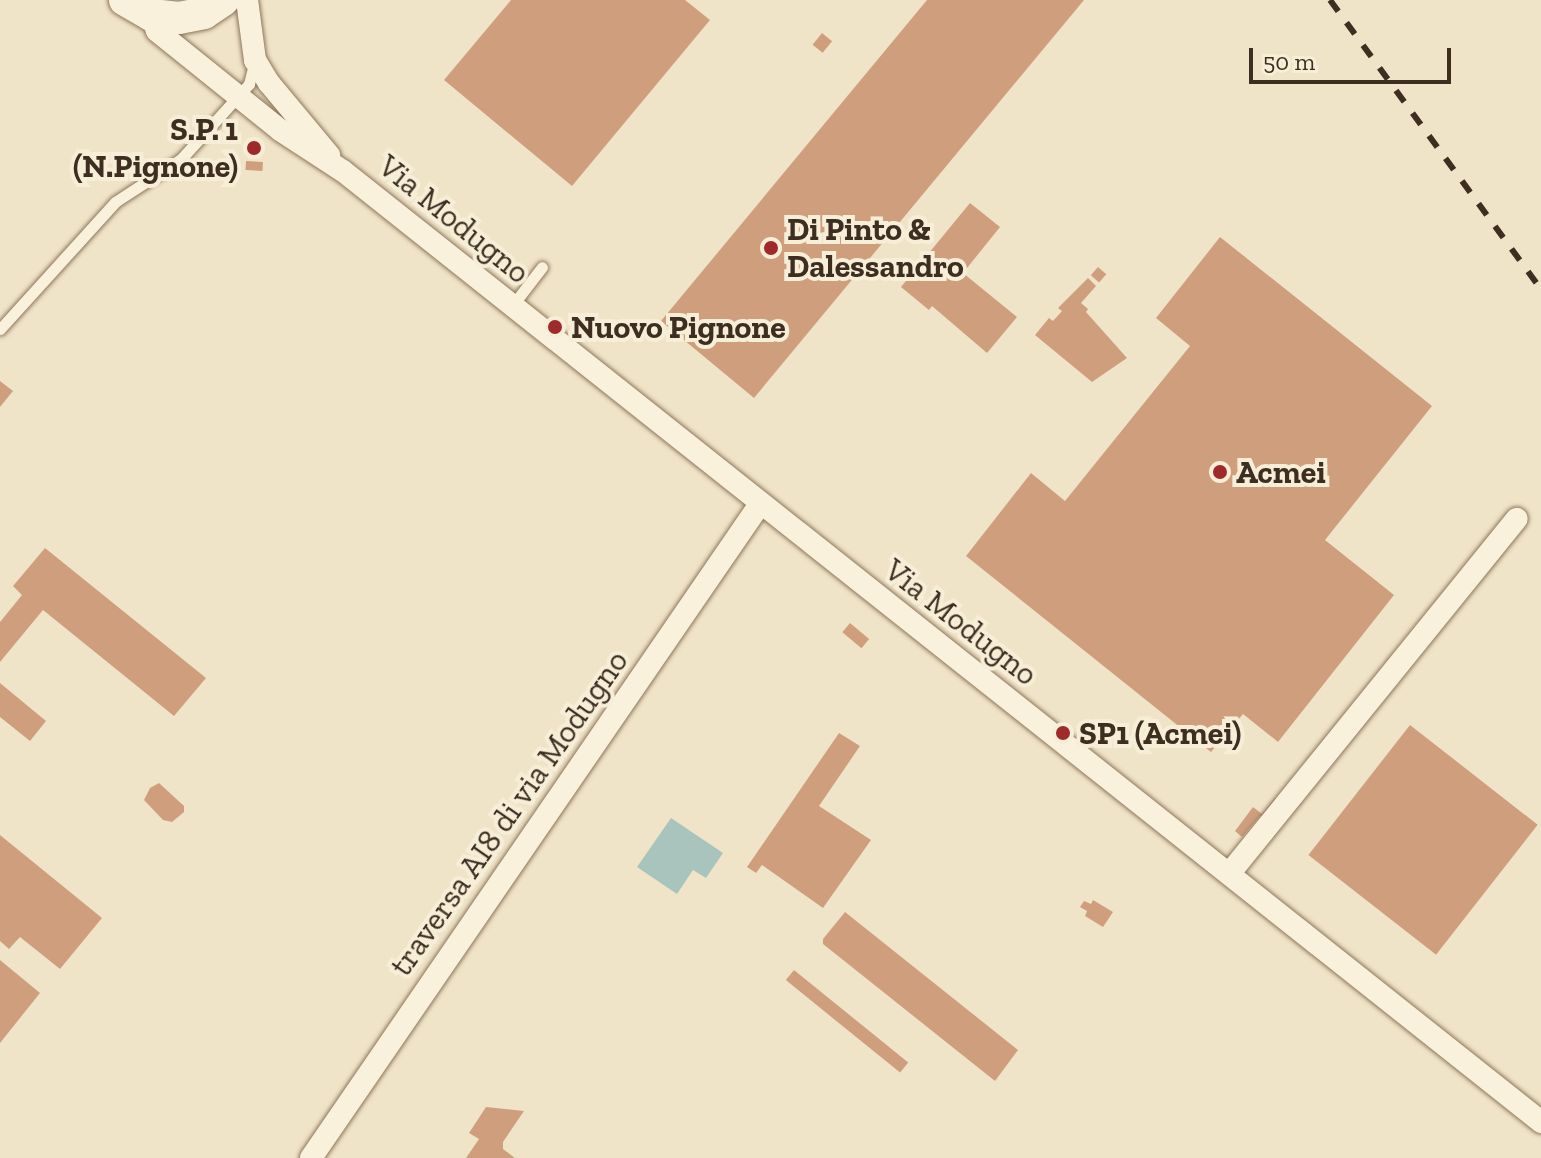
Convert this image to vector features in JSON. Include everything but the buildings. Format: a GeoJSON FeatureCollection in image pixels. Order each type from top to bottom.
{"type":"FeatureCollection","features":[{"type":"Feature","properties":{"kind":"street"},"geometry":{"type":"LineString","coordinates":[[138,8],[179,18],[204,13],[223,0]]}},
{"type":"Feature","properties":{"kind":"street","name":"Via Modugno"},"geometry":{"type":"LineString","coordinates":[[247,0],[255,60],[269,83],[343,171]]}},
{"type":"Feature","properties":{"kind":"street","name":"Via Modugno"},"geometry":{"type":"LineString","coordinates":[[138,8],[157,31],[280,130],[343,171],[1541,1122]]}},
{"type":"Feature","properties":{"kind":"street","name":"traversa AI8 di via Modugno"},"geometry":{"type":"LineString","coordinates":[[311,1158],[760,504]]}},
{"type":"Feature","properties":{"kind":"street"},"geometry":{"type":"LineString","coordinates":[[1229,874],[1516,519]]}},
{"type":"Feature","properties":{"kind":"lane"},"geometry":{"type":"LineString","coordinates":[[0,329],[115,202],[181,159],[249,84],[255,60]]}},
{"type":"Feature","properties":{"kind":"lane"},"geometry":{"type":"LineString","coordinates":[[512,306],[542,267]]}},
{"type":"Feature","properties":{"kind":"water"},"geometry":{"type":"Polygon","coordinates":[[[671,818],[723,853],[706,878],[693,870],[677,894],[637,867],[671,818]]]}},
{"type":"Feature","properties":{"kind":"railway"},"geometry":{"type":"LineString","coordinates":[[1330,0],[1541,289]]}},
{"type":"Feature","properties":{"kind":"place","name":"S.P. 1 (N.Pignone)"},"geometry":{"type":"Point","coordinates":[254,148]}},
{"type":"Feature","properties":{"kind":"place","name":"Di Pinto & Dalessandro"},"geometry":{"type":"Point","coordinates":[771,248]}},
{"type":"Feature","properties":{"kind":"place","name":"Nuovo Pignone"},"geometry":{"type":"Point","coordinates":[555,327]}},
{"type":"Feature","properties":{"kind":"place","name":"Acmei"},"geometry":{"type":"Point","coordinates":[1220,472]}},
{"type":"Feature","properties":{"kind":"place","name":"SP1 (Acmei)"},"geometry":{"type":"Point","coordinates":[1063,733]}}]}
